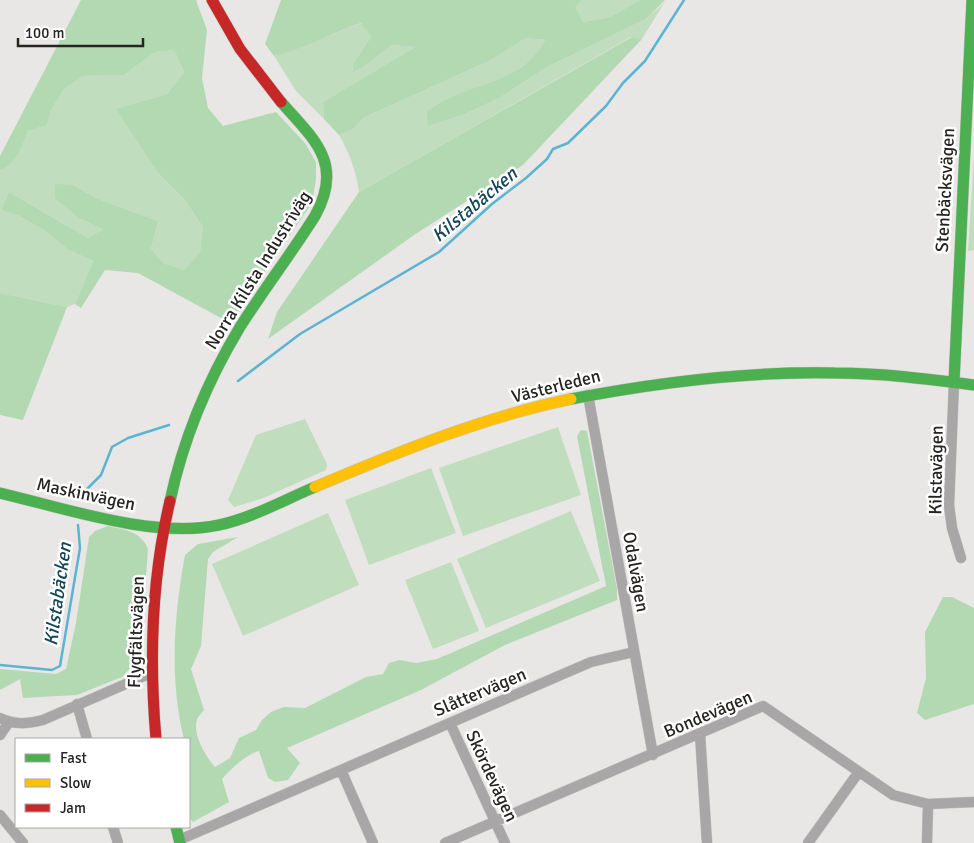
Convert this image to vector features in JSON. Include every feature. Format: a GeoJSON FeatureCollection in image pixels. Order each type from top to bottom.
{"type":"FeatureCollection","features":[{"type":"Feature","properties":{"kind":"street","name":"Norra Kilsta Industriväg"},"geometry":{"type":"LineString","coordinates":[[164,526],[173,484],[185,444],[212,381],[236,336],[315,216],[323,201],[327,187],[328,172],[316,144],[244,56],[223,23],[212,0]]}},
{"type":"Feature","properties":{"kind":"street","name":"Stenbäcksvägen"},"geometry":{"type":"LineString","coordinates":[[954,382],[972,0]]}},
{"type":"Feature","properties":{"kind":"street","name":"Västerleden"},"geometry":{"type":"LineString","coordinates":[[164,526],[199,527],[226,523],[439,437],[506,416],[588,395],[678,380],[765,372],[855,372],[974,385]]}},
{"type":"Feature","properties":{"kind":"street","name":"Kilstavägen"},"geometry":{"type":"LineString","coordinates":[[954,382],[949,505],[952,528],[961,558]]}},
{"type":"Feature","properties":{"kind":"street","name":"Odalvägen"},"geometry":{"type":"LineString","coordinates":[[588,395],[653,755]]}},
{"type":"Feature","properties":{"kind":"street","name":"Maskinvägen"},"geometry":{"type":"LineString","coordinates":[[0,493],[140,524],[164,526]]}},
{"type":"Feature","properties":{"kind":"street","name":"Flygfältsvägen"},"geometry":{"type":"LineString","coordinates":[[156,738],[151,672],[151,610],[164,526]]}},
{"type":"Feature","properties":{"kind":"street","name":"Slåttervägen"},"geometry":{"type":"LineString","coordinates":[[180,841],[591,662],[634,652]]}},
{"type":"Feature","properties":{"kind":"street"},"geometry":{"type":"LineString","coordinates":[[0,735],[5,720],[26,724],[43,720],[151,672]]}},
{"type":"Feature","properties":{"kind":"street"},"geometry":{"type":"LineString","coordinates":[[77,704],[87,738]]}},
{"type":"Feature","properties":{"kind":"street","name":"Bondevägen"},"geometry":{"type":"LineString","coordinates":[[445,843],[763,706],[858,773],[894,795],[928,804],[974,802]]}},
{"type":"Feature","properties":{"kind":"street","name":"Skördevägen"},"geometry":{"type":"LineString","coordinates":[[450,723],[505,843]]}},
{"type":"Feature","properties":{"kind":"street"},"geometry":{"type":"LineString","coordinates":[[700,734],[707,843]]}},
{"type":"Feature","properties":{"kind":"street"},"geometry":{"type":"LineString","coordinates":[[341,770],[374,843]]}},
{"type":"Feature","properties":{"kind":"street"},"geometry":{"type":"LineString","coordinates":[[808,843],[858,773]]}},
{"type":"Feature","properties":{"kind":"street"},"geometry":{"type":"LineString","coordinates":[[927,843],[928,804]]}},
{"type":"Feature","properties":{"kind":"street"},"geometry":{"type":"LineString","coordinates":[[1,818],[23,843]]}},
{"type":"Feature","properties":{"kind":"street"},"geometry":{"type":"LineString","coordinates":[[113,828],[118,843]]}},
{"type":"Feature","properties":{"kind":"street"},"geometry":{"type":"LineString","coordinates":[[176,828],[180,841]]}},
{"type":"Feature","properties":{"kind":"green space"},"geometry":{"type":"Polygon","coordinates":[[[81,0],[196,0],[207,30],[202,78],[208,108],[223,126],[276,112],[305,143],[316,162],[316,179],[312,203],[230,323],[138,273],[105,270],[81,308],[75,304],[93,261],[67,249],[44,230],[19,216],[1,210],[9,192],[88,238],[103,229],[80,219],[55,198],[55,184],[73,185],[96,198],[158,221],[151,249],[163,263],[184,270],[200,252],[203,227],[184,199],[158,173],[116,109],[167,94],[184,72],[174,50],[155,52],[124,75],[83,76],[64,89],[51,110],[47,125],[28,131],[15,159],[11,164],[0,170],[0,156],[81,0]]]}},
{"type":"Feature","properties":{"kind":"green space"},"geometry":{"type":"Polygon","coordinates":[[[281,0],[582,0],[575,7],[583,22],[610,17],[640,0],[665,0],[646,19],[547,67],[499,98],[463,115],[428,126],[427,111],[447,99],[514,72],[536,54],[545,40],[526,38],[491,60],[363,118],[352,130],[339,135],[324,119],[323,102],[416,47],[392,45],[366,65],[353,72],[354,62],[371,37],[361,23],[296,50],[274,56],[265,44],[281,0]]]}},
{"type":"Feature","properties":{"kind":"green space"},"geometry":{"type":"Polygon","coordinates":[[[582,0],[640,0],[610,17],[583,22],[574,7],[582,0]]]}},
{"type":"Feature","properties":{"kind":"green space"},"geometry":{"type":"Polygon","coordinates":[[[664,3],[642,39],[631,37],[359,192],[352,163],[339,135],[352,130],[363,118],[491,60],[526,38],[545,40],[535,56],[509,77],[447,99],[428,126],[463,115],[499,98],[547,67],[646,19],[664,3]]]}},
{"type":"Feature","properties":{"kind":"green space"},"geometry":{"type":"Polygon","coordinates":[[[362,23],[371,37],[354,62],[366,65],[392,45],[417,47],[323,102],[324,119],[296,91],[274,56],[296,50],[362,23]]]}},
{"type":"Feature","properties":{"kind":"green space"},"geometry":{"type":"Polygon","coordinates":[[[632,37],[642,39],[523,165],[414,235],[268,339],[277,312],[359,192],[632,37]]]}},
{"type":"Feature","properties":{"kind":"green space"},"geometry":{"type":"Polygon","coordinates":[[[174,50],[184,72],[167,94],[117,109],[158,173],[184,199],[203,227],[200,252],[184,270],[163,263],[151,249],[158,221],[96,198],[73,185],[80,219],[103,229],[88,238],[9,192],[1,210],[19,216],[44,230],[67,249],[93,261],[75,304],[67,307],[0,293],[0,170],[11,164],[15,159],[28,131],[47,125],[51,110],[64,89],[83,76],[124,75],[155,52],[174,50]]]}},
{"type":"Feature","properties":{"kind":"green space"},"geometry":{"type":"Polygon","coordinates":[[[974,155],[974,250],[968,251],[974,155]]]}},
{"type":"Feature","properties":{"kind":"green space"},"geometry":{"type":"Polygon","coordinates":[[[0,293],[67,307],[23,420],[0,415],[0,293]]]}},
{"type":"Feature","properties":{"kind":"green space"},"geometry":{"type":"Polygon","coordinates":[[[305,419],[327,464],[326,470],[261,499],[234,507],[228,500],[256,435],[305,419]]]}},
{"type":"Feature","properties":{"kind":"green space"},"geometry":{"type":"Polygon","coordinates":[[[558,427],[581,495],[463,536],[439,468],[558,427]]]}},
{"type":"Feature","properties":{"kind":"green space"},"geometry":{"type":"Polygon","coordinates":[[[581,430],[587,431],[617,589],[617,600],[505,645],[421,690],[287,748],[300,763],[288,780],[275,782],[268,778],[259,751],[249,755],[222,779],[229,802],[193,822],[190,818],[190,738],[184,738],[179,717],[175,670],[178,600],[185,555],[198,544],[238,537],[213,552],[208,559],[201,646],[191,669],[204,710],[197,720],[196,732],[204,751],[215,767],[230,758],[239,738],[256,730],[262,720],[271,712],[284,707],[305,708],[366,677],[383,674],[389,663],[399,660],[416,663],[437,659],[606,586],[577,436],[581,430]]]}},
{"type":"Feature","properties":{"kind":"green space"},"geometry":{"type":"Polygon","coordinates":[[[431,468],[456,533],[369,565],[345,500],[431,468]]]}},
{"type":"Feature","properties":{"kind":"green space"},"geometry":{"type":"Polygon","coordinates":[[[571,511],[600,581],[486,628],[457,559],[571,511]]]}},
{"type":"Feature","properties":{"kind":"green space"},"geometry":{"type":"Polygon","coordinates":[[[328,513],[359,585],[243,636],[212,564],[328,513]]]}},
{"type":"Feature","properties":{"kind":"green space"},"geometry":{"type":"Polygon","coordinates":[[[108,526],[132,532],[141,538],[148,549],[141,646],[135,663],[122,677],[77,695],[23,698],[20,679],[0,690],[0,669],[56,674],[66,669],[76,623],[89,537],[95,531],[108,526]]]}},
{"type":"Feature","properties":{"kind":"green space"},"geometry":{"type":"Polygon","coordinates":[[[451,562],[479,631],[433,649],[405,580],[451,562]]]}},
{"type":"Feature","properties":{"kind":"green space"},"geometry":{"type":"Polygon","coordinates":[[[943,597],[952,597],[974,608],[974,704],[925,720],[917,713],[926,678],[925,632],[943,597]]]}},
{"type":"Feature","properties":{"kind":"waterway","name":"Kilstabäcken"},"geometry":{"type":"LineString","coordinates":[[238,381],[300,334],[439,252],[492,204],[526,178],[547,159],[553,149],[568,143],[606,106],[623,83],[645,61],[684,0]]}},
{"type":"Feature","properties":{"kind":"waterway","name":"Kilstabäcken"},"geometry":{"type":"LineString","coordinates":[[84,492],[101,475],[112,447],[128,438],[169,425]]}},
{"type":"Feature","properties":{"kind":"waterway","name":"Kilstabäcken"},"geometry":{"type":"LineString","coordinates":[[0,665],[52,670],[60,666],[80,548],[78,525]]}},
{"type":"Feature","properties":{"kind":"traffic: fast"},"geometry":{"type":"LineString","coordinates":[[954,382],[972,0]]}},
{"type":"Feature","properties":{"kind":"traffic: fast"},"geometry":{"type":"LineString","coordinates":[[170,501],[189,433],[217,368],[258,299],[315,216],[323,198],[327,182],[326,167],[322,154],[305,129],[281,102]]}},
{"type":"Feature","properties":{"kind":"traffic: fast"},"geometry":{"type":"LineString","coordinates":[[571,399],[637,387],[702,379],[768,374],[852,373],[974,385]]}},
{"type":"Feature","properties":{"kind":"traffic: fast"},"geometry":{"type":"LineString","coordinates":[[0,493],[109,520],[166,528],[194,528],[219,525],[244,518],[315,487]]}},
{"type":"Feature","properties":{"kind":"traffic: fast"},"geometry":{"type":"LineString","coordinates":[[176,828],[180,843]]}},
{"type":"Feature","properties":{"kind":"traffic: slow"},"geometry":{"type":"LineString","coordinates":[[315,487],[441,437],[506,415],[571,399]]}},
{"type":"Feature","properties":{"kind":"traffic: jam"},"geometry":{"type":"LineString","coordinates":[[212,0],[240,49],[281,102]]}},
{"type":"Feature","properties":{"kind":"traffic: jam"},"geometry":{"type":"LineString","coordinates":[[156,738],[152,649],[153,619],[159,560],[170,501]]}}]}
